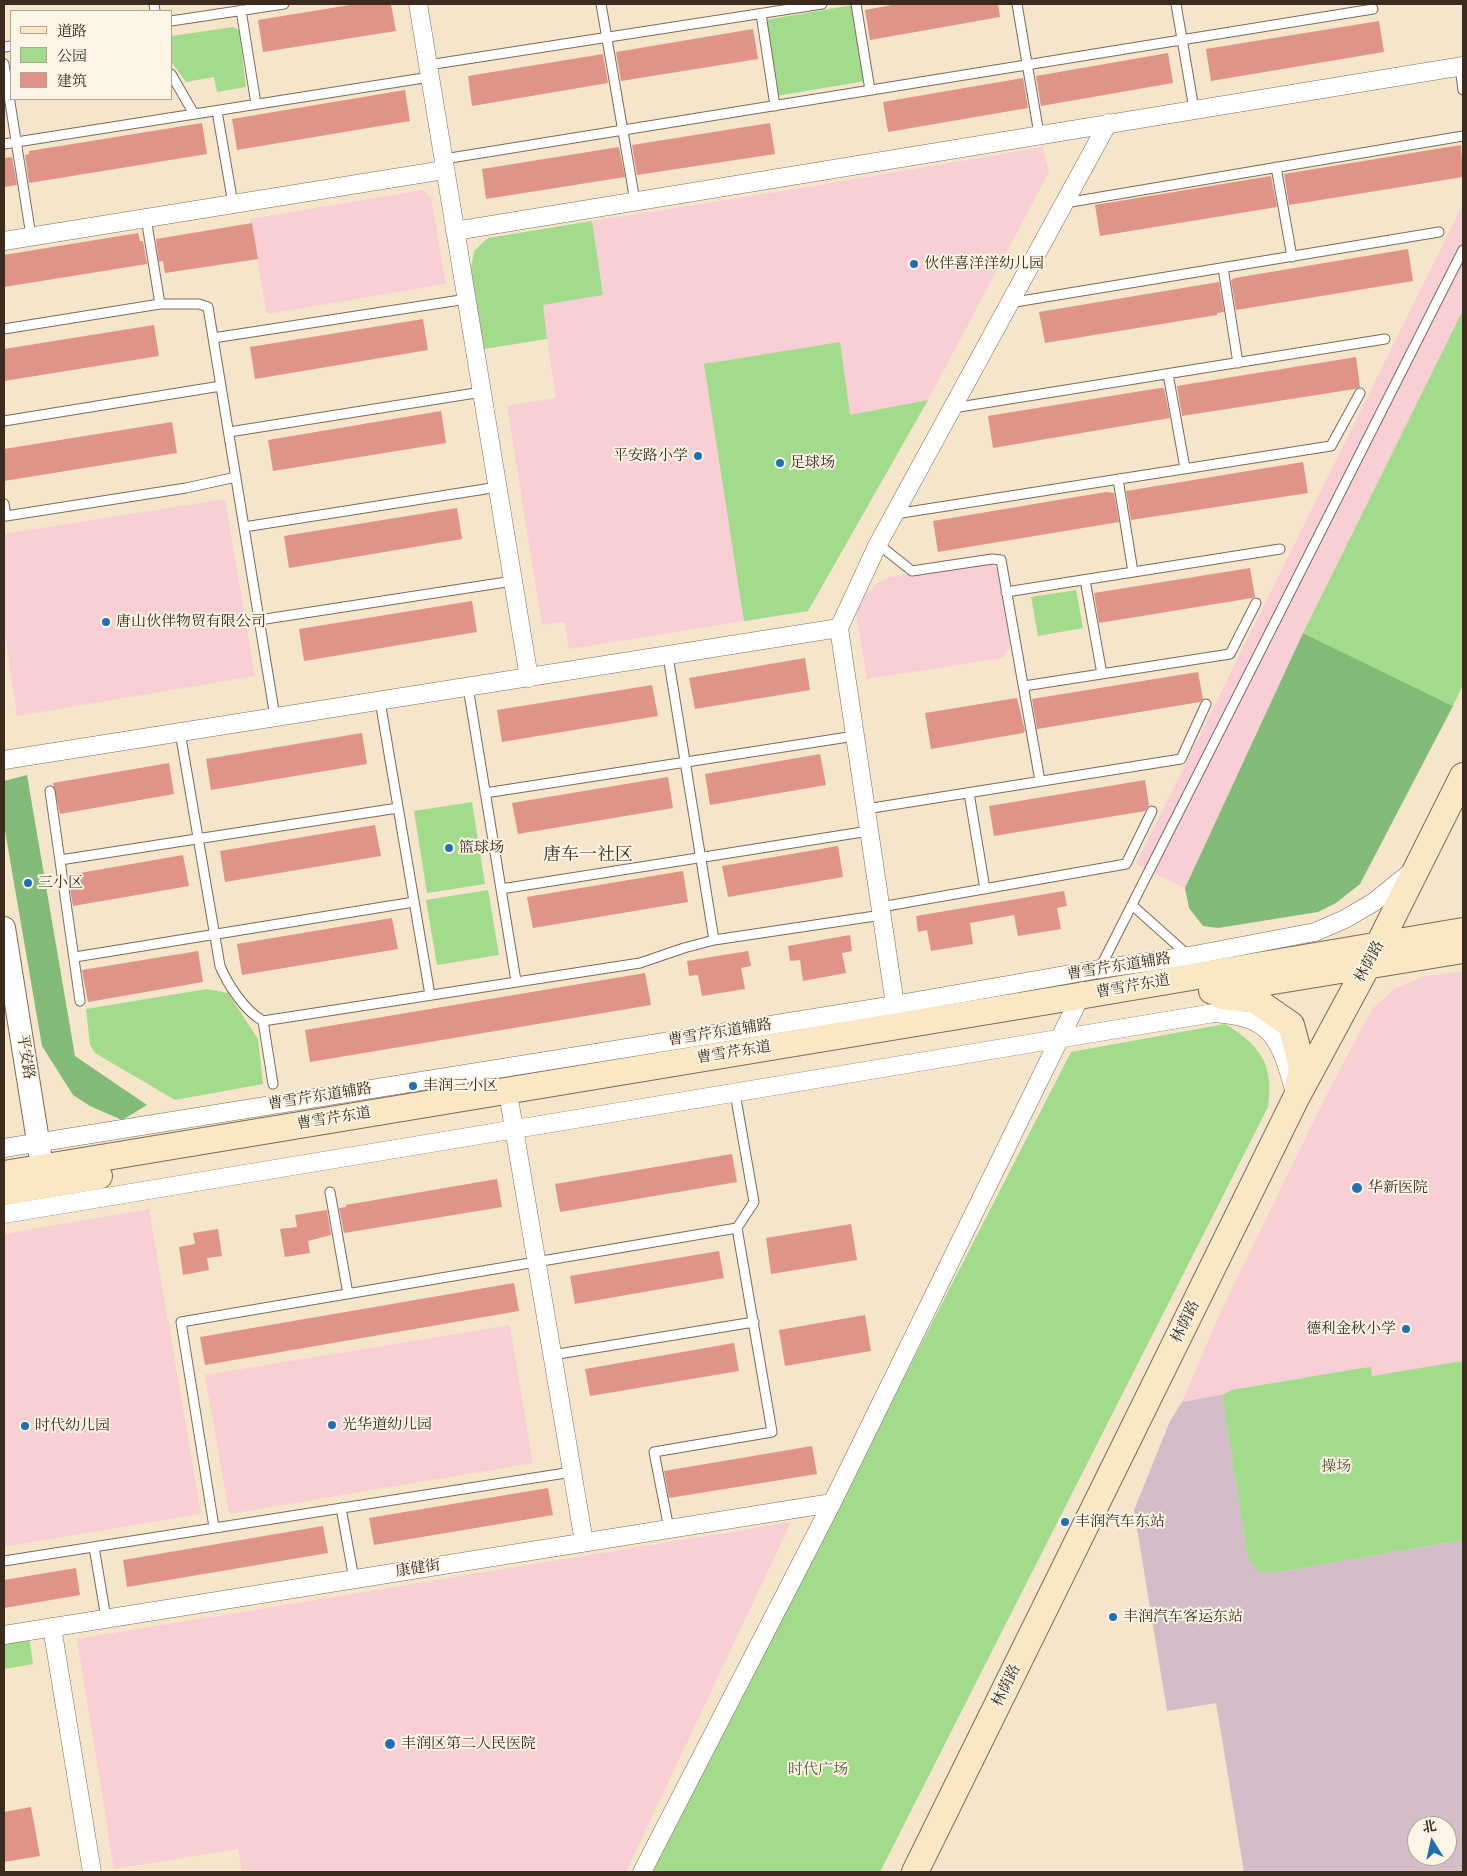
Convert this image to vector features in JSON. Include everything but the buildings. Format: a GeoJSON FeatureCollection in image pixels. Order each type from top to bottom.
{"type":"FeatureCollection","features":[{"type":"Feature","properties":{"kind":"main road","name":"林荫路"},"geometry":{"type":"LineString","coordinates":[[915,1872],[1296,1098],[1374,954],[1463,776]]}},
{"type":"Feature","properties":{"kind":"main road","name":"曹雪芹东道"},"geometry":{"type":"LineString","coordinates":[[4,1192],[44,1176],[1074,1006],[1204,993],[1374,954],[1463,930]]}},
{"type":"Feature","properties":{"kind":"main road","name":"曹雪芹东道"},"geometry":{"type":"LineString","coordinates":[[4,1174],[44,1176],[510,1105],[1374,954],[1463,950]]}},
{"type":"Feature","properties":{"kind":"main road"},"geometry":{"type":"LineString","coordinates":[[1204,993],[1255,1000],[1291,1025],[1302,1066],[1296,1098]]}},
{"type":"Feature","properties":{"kind":"street"},"geometry":{"type":"LineString","coordinates":[[418,4],[530,678]]}},
{"type":"Feature","properties":{"kind":"street"},"geometry":{"type":"LineString","coordinates":[[455,231],[1039,134],[1461,67]]}},
{"type":"Feature","properties":{"kind":"street"},"geometry":{"type":"LineString","coordinates":[[895,1005],[839,628],[878,544],[1108,123]]}},
{"type":"Feature","properties":{"kind":"street"},"geometry":{"type":"LineString","coordinates":[[4,241],[233,204],[444,165]]}},
{"type":"Feature","properties":{"kind":"street"},"geometry":{"type":"LineString","coordinates":[[4,760],[839,628]]}},
{"type":"Feature","properties":{"kind":"street","name":"曹雪芹东道辅路"},"geometry":{"type":"LineString","coordinates":[[4,1214],[44,1176],[895,1005],[1100,968],[1189,956],[1315,932],[1345,919],[1374,902],[1417,868]]}},
{"type":"Feature","properties":{"kind":"street","name":"平安路"},"geometry":{"type":"LineString","coordinates":[[4,928],[44,1176]]}},
{"type":"Feature","properties":{"kind":"street"},"geometry":{"type":"LineString","coordinates":[[642,1872],[832,1503],[1057,1039],[1074,1006],[1100,968]]}},
{"type":"Feature","properties":{"kind":"street","name":"曹雪芹东道辅路"},"geometry":{"type":"LineString","coordinates":[[4,1148],[44,1176],[514,1130],[1214,1013],[1236,1014],[1255,1020],[1273,1035],[1285,1057],[1296,1098]]}},
{"type":"Feature","properties":{"kind":"street"},"geometry":{"type":"LineString","coordinates":[[510,1105],[584,1542]]}},
{"type":"Feature","properties":{"kind":"street","name":"康健街"},"geometry":{"type":"LineString","coordinates":[[4,1635],[832,1503]]}},
{"type":"Feature","properties":{"kind":"street"},"geometry":{"type":"LineString","coordinates":[[52,1627],[92,1872]]}},
{"type":"Feature","properties":{"kind":"lane"},"geometry":{"type":"LineString","coordinates":[[172,21],[284,4]]}},
{"type":"Feature","properties":{"kind":"lane"},"geometry":{"type":"LineString","coordinates":[[601,4],[635,201]]}},
{"type":"Feature","properties":{"kind":"lane"},"geometry":{"type":"LineString","coordinates":[[4,144],[217,111],[607,38],[761,14],[806,5],[822,4]]}},
{"type":"Feature","properties":{"kind":"lane"},"geometry":{"type":"LineString","coordinates":[[856,4],[870,90]]}},
{"type":"Feature","properties":{"kind":"lane"},"geometry":{"type":"LineString","coordinates":[[1017,4],[1039,134]]}},
{"type":"Feature","properties":{"kind":"lane"},"geometry":{"type":"LineString","coordinates":[[1177,4],[1194,109]]}},
{"type":"Feature","properties":{"kind":"lane"},"geometry":{"type":"LineString","coordinates":[[444,165],[623,130],[1373,9]]}},
{"type":"Feature","properties":{"kind":"lane"},"geometry":{"type":"LineString","coordinates":[[241,10],[256,104]]}},
{"type":"Feature","properties":{"kind":"lane"},"geometry":{"type":"LineString","coordinates":[[761,14],[774,106]]}},
{"type":"Feature","properties":{"kind":"lane"},"geometry":{"type":"LineString","coordinates":[[4,64],[31,236]]}},
{"type":"Feature","properties":{"kind":"lane"},"geometry":{"type":"LineString","coordinates":[[1461,67],[1463,90]]}},
{"type":"Feature","properties":{"kind":"lane"},"geometry":{"type":"LineString","coordinates":[[172,76],[194,114]]}},
{"type":"Feature","properties":{"kind":"lane"},"geometry":{"type":"LineString","coordinates":[[217,111],[233,204]]}},
{"type":"Feature","properties":{"kind":"lane"},"geometry":{"type":"LineString","coordinates":[[1065,203],[1463,136]]}},
{"type":"Feature","properties":{"kind":"lane"},"geometry":{"type":"LineString","coordinates":[[1276,167],[1292,257]]}},
{"type":"Feature","properties":{"kind":"lane"},"geometry":{"type":"LineString","coordinates":[[146,218],[160,304]]}},
{"type":"Feature","properties":{"kind":"lane"},"geometry":{"type":"LineString","coordinates":[[1009,304],[1439,232]]}},
{"type":"Feature","properties":{"kind":"lane"},"geometry":{"type":"LineString","coordinates":[[1100,968],[1463,250]]}},
{"type":"Feature","properties":{"kind":"lane"},"geometry":{"type":"LineString","coordinates":[[1222,268],[1238,362]]}},
{"type":"Feature","properties":{"kind":"lane"},"geometry":{"type":"LineString","coordinates":[[213,338],[467,299]]}},
{"type":"Feature","properties":{"kind":"lane"},"geometry":{"type":"LineString","coordinates":[[4,329],[160,304],[199,304],[208,307],[275,717]]}},
{"type":"Feature","properties":{"kind":"lane"},"geometry":{"type":"LineString","coordinates":[[952,408],[1385,339]]}},
{"type":"Feature","properties":{"kind":"lane"},"geometry":{"type":"LineString","coordinates":[[1168,374],[1185,468]]}},
{"type":"Feature","properties":{"kind":"lane"},"geometry":{"type":"LineString","coordinates":[[4,421],[221,386]]}},
{"type":"Feature","properties":{"kind":"lane"},"geometry":{"type":"LineString","coordinates":[[229,432],[482,392]]}},
{"type":"Feature","properties":{"kind":"lane"},"geometry":{"type":"LineString","coordinates":[[895,514],[1331,446],[1360,393]]}},
{"type":"Feature","properties":{"kind":"lane"},"geometry":{"type":"LineString","coordinates":[[4,504],[6,516],[186,488],[236,477]]}},
{"type":"Feature","properties":{"kind":"lane"},"geometry":{"type":"LineString","coordinates":[[1118,479],[1133,572]]}},
{"type":"Feature","properties":{"kind":"lane"},"geometry":{"type":"LineString","coordinates":[[244,527],[498,487]]}},
{"type":"Feature","properties":{"kind":"lane"},"geometry":{"type":"LineString","coordinates":[[878,544],[912,571],[992,559],[1001,560],[1040,781]]}},
{"type":"Feature","properties":{"kind":"lane"},"geometry":{"type":"LineString","coordinates":[[1006,592],[1280,549]]}},
{"type":"Feature","properties":{"kind":"lane"},"geometry":{"type":"LineString","coordinates":[[1085,580],[1102,674]]}},
{"type":"Feature","properties":{"kind":"lane"},"geometry":{"type":"LineString","coordinates":[[259,620],[513,581]]}},
{"type":"Feature","properties":{"kind":"lane"},"geometry":{"type":"LineString","coordinates":[[1024,686],[1230,654],[1256,603]]}},
{"type":"Feature","properties":{"kind":"lane"},"geometry":{"type":"LineString","coordinates":[[668,656],[714,940]]}},
{"type":"Feature","properties":{"kind":"lane"},"geometry":{"type":"LineString","coordinates":[[468,687],[516,981]]}},
{"type":"Feature","properties":{"kind":"lane"},"geometry":{"type":"LineString","coordinates":[[380,701],[430,995]]}},
{"type":"Feature","properties":{"kind":"lane"},"geometry":{"type":"LineString","coordinates":[[866,809],[1181,759],[1206,704]]}},
{"type":"Feature","properties":{"kind":"lane"},"geometry":{"type":"LineString","coordinates":[[180,732],[220,966],[225,977],[253,1016],[263,1021],[640,963],[714,940],[881,911],[985,889],[1126,864],[1152,811]]}},
{"type":"Feature","properties":{"kind":"lane"},"geometry":{"type":"LineString","coordinates":[[485,794],[856,736]]}},
{"type":"Feature","properties":{"kind":"lane"},"geometry":{"type":"LineString","coordinates":[[50,790],[80,1001]]}},
{"type":"Feature","properties":{"kind":"lane"},"geometry":{"type":"LineString","coordinates":[[969,793],[985,889]]}},
{"type":"Feature","properties":{"kind":"lane"},"geometry":{"type":"LineString","coordinates":[[60,860],[398,808]]}},
{"type":"Feature","properties":{"kind":"lane"},"geometry":{"type":"LineString","coordinates":[[501,889],[870,831]]}},
{"type":"Feature","properties":{"kind":"lane"},"geometry":{"type":"LineString","coordinates":[[75,957],[414,902]]}},
{"type":"Feature","properties":{"kind":"lane"},"geometry":{"type":"LineString","coordinates":[[1132,905],[1189,956]]}},
{"type":"Feature","properties":{"kind":"lane"},"geometry":{"type":"LineString","coordinates":[[263,1021],[272,1084]]}},
{"type":"Feature","properties":{"kind":"lane"},"geometry":{"type":"LineString","coordinates":[[669,1529],[654,1452],[772,1432],[737,1228],[754,1202],[735,1093]]}},
{"type":"Feature","properties":{"kind":"lane"},"geometry":{"type":"LineString","coordinates":[[330,1192],[348,1294]]}},
{"type":"Feature","properties":{"kind":"lane"},"geometry":{"type":"LineString","coordinates":[[214,1527],[181,1322],[737,1228]]}},
{"type":"Feature","properties":{"kind":"lane"},"geometry":{"type":"LineString","coordinates":[[552,1355],[754,1322]]}},
{"type":"Feature","properties":{"kind":"lane"},"geometry":{"type":"LineString","coordinates":[[4,1561],[572,1472]]}},
{"type":"Feature","properties":{"kind":"lane"},"geometry":{"type":"LineString","coordinates":[[341,1508],[354,1579]]}},
{"type":"Feature","properties":{"kind":"lane"},"geometry":{"type":"LineString","coordinates":[[94,1547],[106,1618]]}},
{"type":"Feature","properties":{"kind":"shaded area"},"geometry":{"type":"Polygon","coordinates":[[[1043,147],[1049,172],[928,400],[852,415],[808,611],[569,649],[565,622],[542,625],[507,406],[556,398],[542,304],[603,295],[592,221],[1043,147]]]}},
{"type":"Feature","properties":{"kind":"shaded area"},"geometry":{"type":"Polygon","coordinates":[[[422,190],[431,197],[446,284],[267,314],[250,219],[422,190]]]}},
{"type":"Feature","properties":{"kind":"shaded area"},"geometry":{"type":"Polygon","coordinates":[[[1463,204],[1463,310],[1303,633],[1185,888],[1136,864],[1463,204]]]}},
{"type":"Feature","properties":{"kind":"shaded area"},"geometry":{"type":"Polygon","coordinates":[[[225,499],[255,676],[17,716],[4,628],[4,534],[225,499]]]}},
{"type":"Feature","properties":{"kind":"shaded area"},"geometry":{"type":"Polygon","coordinates":[[[991,564],[998,570],[1010,646],[1002,658],[867,679],[856,614],[862,598],[875,585],[889,577],[991,564]]]}},
{"type":"Feature","properties":{"kind":"shaded area"},"geometry":{"type":"Polygon","coordinates":[[[1463,971],[1463,1540],[1248,1558],[1222,1396],[1182,1402],[1221,1311],[1324,1100],[1372,1009],[1395,989],[1422,977],[1463,971]]]}},
{"type":"Feature","properties":{"kind":"shaded area"},"geometry":{"type":"Polygon","coordinates":[[[149,1209],[201,1514],[4,1547],[4,1234],[149,1209]]]}},
{"type":"Feature","properties":{"kind":"shaded area","name":"光华道幼儿园"},"geometry":{"type":"Polygon","coordinates":[[[510,1325],[533,1463],[229,1514],[205,1375],[510,1325]]]}},
{"type":"Feature","properties":{"kind":"shaded area"},"geometry":{"type":"Polygon","coordinates":[[[1222,1395],[1248,1558],[1280,1572],[1463,1540],[1463,1872],[1244,1872],[1216,1703],[1167,1711],[1134,1510],[1170,1421],[1182,1402],[1222,1395]]]}},
{"type":"Feature","properties":{"kind":"shaded area","name":"丰润区第二人民医院"},"geometry":{"type":"Polygon","coordinates":[[[791,1522],[626,1872],[242,1872],[238,1849],[114,1869],[77,1639],[791,1522]]]}},
{"type":"Feature","properties":{"kind":"green space"},"geometry":{"type":"Polygon","coordinates":[[[853,5],[865,81],[777,96],[765,20],[853,5]]]}},
{"type":"Feature","properties":{"kind":"green space"},"geometry":{"type":"Polygon","coordinates":[[[233,27],[239,30],[246,87],[217,92],[214,77],[186,82],[172,63],[172,36],[233,27]]]}},
{"type":"Feature","properties":{"kind":"green space"},"geometry":{"type":"Polygon","coordinates":[[[592,221],[603,295],[543,305],[547,339],[484,349],[471,269],[474,251],[488,238],[592,221]]]}},
{"type":"Feature","properties":{"kind":"green space"},"geometry":{"type":"Polygon","coordinates":[[[1463,310],[1463,685],[1453,706],[1303,633],[1463,310]]]}},
{"type":"Feature","properties":{"kind":"green space"},"geometry":{"type":"Polygon","coordinates":[[[840,342],[850,415],[928,400],[808,611],[744,621],[704,364],[840,342]]]}},
{"type":"Feature","properties":{"kind":"green space"},"geometry":{"type":"Polygon","coordinates":[[[1076,590],[1083,628],[1038,636],[1031,597],[1076,590]]]}},
{"type":"Feature","properties":{"kind":"green space"},"geometry":{"type":"Polygon","coordinates":[[[1303,633],[1453,706],[1360,884],[1336,903],[1318,912],[1218,928],[1203,926],[1189,908],[1185,888],[1303,633]]]}},
{"type":"Feature","properties":{"kind":"green space"},"geometry":{"type":"Polygon","coordinates":[[[27,775],[75,1056],[147,1105],[122,1120],[90,1106],[73,1095],[42,1046],[4,825],[4,781],[27,775]]]}},
{"type":"Feature","properties":{"kind":"green space","name":"篮球场"},"geometry":{"type":"Polygon","coordinates":[[[472,802],[485,884],[427,893],[414,811],[472,802]]]}},
{"type":"Feature","properties":{"kind":"green space"},"geometry":{"type":"Polygon","coordinates":[[[488,890],[499,955],[437,965],[426,900],[488,890]]]}},
{"type":"Feature","properties":{"kind":"green space"},"geometry":{"type":"Polygon","coordinates":[[[207,989],[228,993],[258,1039],[263,1084],[175,1100],[95,1053],[90,1045],[86,1009],[207,989]]]}},
{"type":"Feature","properties":{"kind":"green space","name":"时代广场"},"geometry":{"type":"Polygon","coordinates":[[[1225,1024],[1248,1040],[1262,1058],[1267,1068],[1269,1079],[1268,1107],[880,1872],[650,1872],[1071,1052],[1225,1024]]]}},
{"type":"Feature","properties":{"kind":"green space","name":"操场"},"geometry":{"type":"Polygon","coordinates":[[[1463,1361],[1463,1540],[1280,1572],[1259,1572],[1248,1558],[1222,1395],[1232,1390],[1356,1369],[1371,1367],[1372,1376],[1463,1361]]]}},
{"type":"Feature","properties":{"kind":"green space"},"geometry":{"type":"Polygon","coordinates":[[[29,1636],[33,1664],[4,1669],[4,1640],[29,1636]]]}},
{"type":"Feature","properties":{"kind":"place","name":"伙伴喜洋洋幼儿园"},"geometry":{"type":"Point","coordinates":[914,264]}},
{"type":"Feature","properties":{"kind":"place","name":"平安路小学"},"geometry":{"type":"Point","coordinates":[698,456]}},
{"type":"Feature","properties":{"kind":"place","name":"足球场"},"geometry":{"type":"Point","coordinates":[780,463]}},
{"type":"Feature","properties":{"kind":"place","name":"唐山伙伴物贸有限公司"},"geometry":{"type":"Point","coordinates":[106,622]}},
{"type":"Feature","properties":{"kind":"place","name":"篮球场"},"geometry":{"type":"Point","coordinates":[449,848]}},
{"type":"Feature","properties":{"kind":"place","name":"三小区"},"geometry":{"type":"Point","coordinates":[28,883]}},
{"type":"Feature","properties":{"kind":"place","name":"丰润三小区"},"geometry":{"type":"Point","coordinates":[413,1086]}},
{"type":"Feature","properties":{"kind":"place","name":"华新医院"},"geometry":{"type":"Point","coordinates":[1357,1188]}},
{"type":"Feature","properties":{"kind":"place","name":"德利金秋小学"},"geometry":{"type":"Point","coordinates":[1406,1329]}},
{"type":"Feature","properties":{"kind":"place","name":"光华道幼儿园"},"geometry":{"type":"Point","coordinates":[332,1425]}},
{"type":"Feature","properties":{"kind":"place","name":"时代幼儿园"},"geometry":{"type":"Point","coordinates":[25,1426]}},
{"type":"Feature","properties":{"kind":"place","name":"丰润汽车东站"},"geometry":{"type":"Point","coordinates":[1065,1522]}},
{"type":"Feature","properties":{"kind":"place","name":"丰润汽车客运东站"},"geometry":{"type":"Point","coordinates":[1113,1617]}},
{"type":"Feature","properties":{"kind":"place","name":"丰润区第二人民医院"},"geometry":{"type":"Point","coordinates":[390,1744]}},
{"type":"Feature","properties":{"kind":"district","name":"唐车一社区"},"geometry":{"type":"Point","coordinates":[588,856]}}]}
